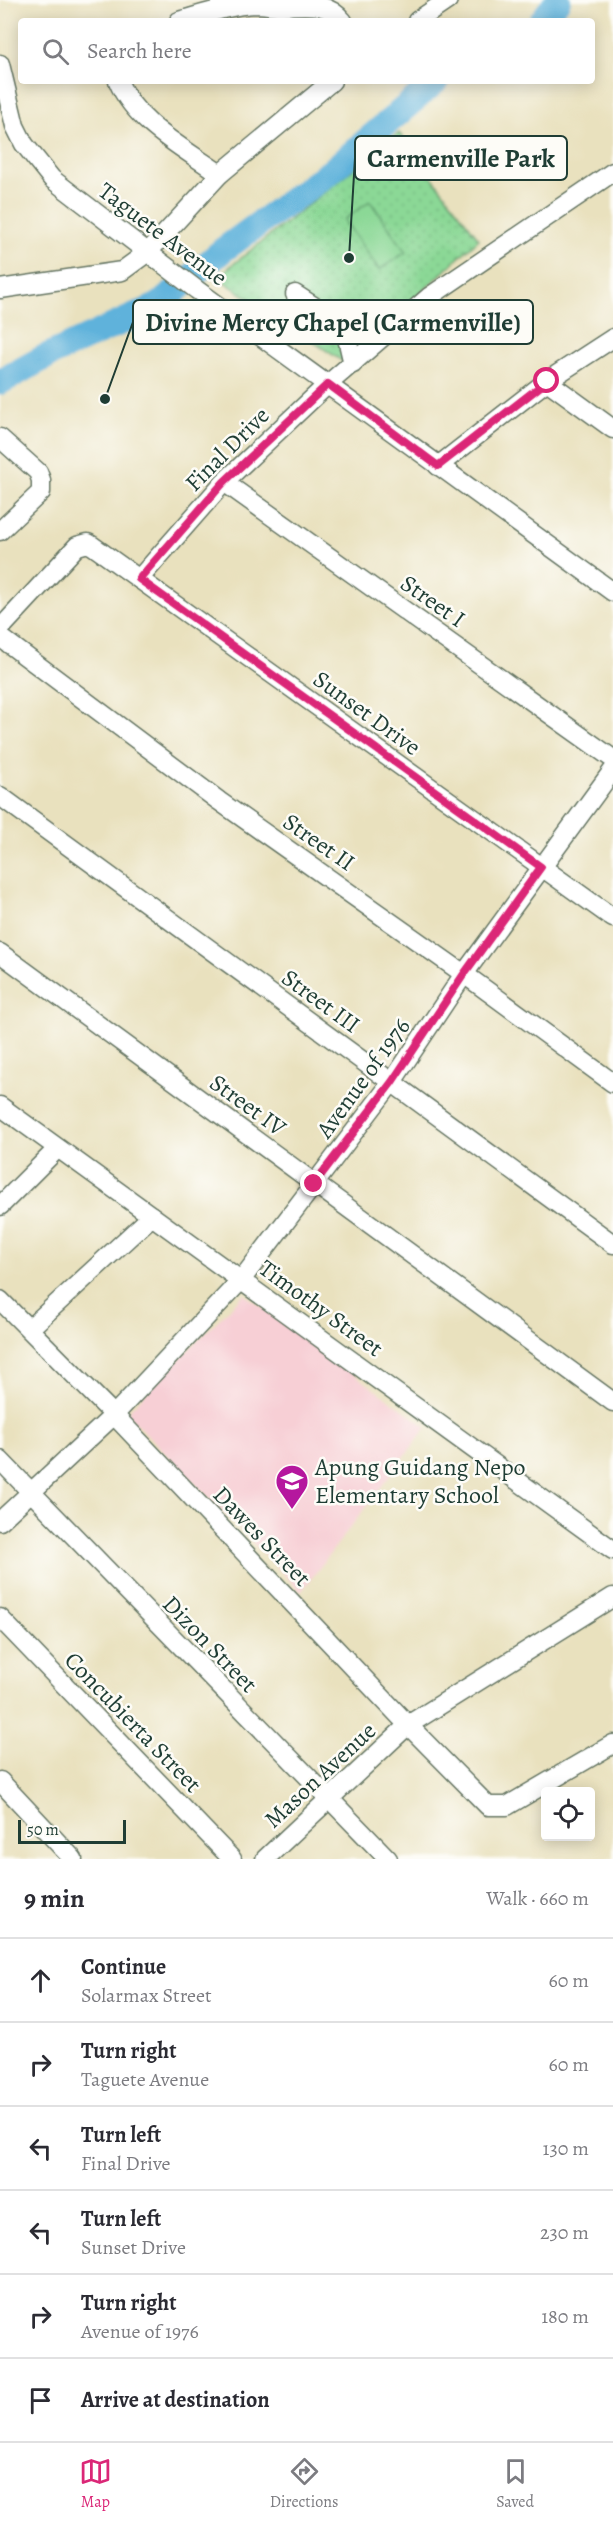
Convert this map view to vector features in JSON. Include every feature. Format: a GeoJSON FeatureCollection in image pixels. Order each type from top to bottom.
{"type":"FeatureCollection","features":[{"type":"Feature","properties":{"kind":"street"},"geometry":{"type":"LineString","coordinates":[[190,18],[242,5],[259,4],[274,14],[309,3],[324,5],[336,11],[341,18]]}},
{"type":"Feature","properties":{"kind":"street"},"geometry":{"type":"LineString","coordinates":[[420,18],[436,4]]}},
{"type":"Feature","properties":{"kind":"street","name":"Taguete Avenue"},"geometry":{"type":"LineString","coordinates":[[0,67],[15,126],[39,165],[74,198],[613,592]]}},
{"type":"Feature","properties":{"kind":"street"},"geometry":{"type":"LineString","coordinates":[[119,84],[141,116],[220,174]]}},
{"type":"Feature","properties":{"kind":"street"},"geometry":{"type":"LineString","coordinates":[[0,289],[122,271],[148,252],[220,174],[328,84]]}},
{"type":"Feature","properties":{"kind":"street","name":"Final Drive"},"geometry":{"type":"LineString","coordinates":[[139,579],[224,482],[328,384],[429,297],[613,172]]}},
{"type":"Feature","properties":{"kind":"street"},"geometry":{"type":"LineString","coordinates":[[296,294],[340,323],[346,334],[353,364]]}},
{"type":"Feature","properties":{"kind":"street"},"geometry":{"type":"LineString","coordinates":[[438,466],[547,381],[613,338]]}},
{"type":"Feature","properties":{"kind":"street"},"geometry":{"type":"LineString","coordinates":[[547,381],[613,429]]}},
{"type":"Feature","properties":{"kind":"street"},"geometry":{"type":"LineString","coordinates":[[0,438],[38,472],[41,480],[40,492],[0,531]]}},
{"type":"Feature","properties":{"kind":"street","name":"Street I"},"geometry":{"type":"LineString","coordinates":[[224,482],[613,759]]}},
{"type":"Feature","properties":{"kind":"street","name":"Sunset Drive"},"geometry":{"type":"LineString","coordinates":[[1,625],[76,546],[88,543],[613,918]]}},
{"type":"Feature","properties":{"kind":"street","name":"Street II"},"geometry":{"type":"LineString","coordinates":[[1,625],[219,801],[464,974],[613,1083]]}},
{"type":"Feature","properties":{"kind":"street","name":"Avenue of 1976"},"geometry":{"type":"LineString","coordinates":[[0,1521],[114,1415],[242,1280],[392,1082],[464,974],[613,770]]}},
{"type":"Feature","properties":{"kind":"street","name":"Street III"},"geometry":{"type":"LineString","coordinates":[[0,796],[613,1244]]}},
{"type":"Feature","properties":{"kind":"street","name":"Street IV"},"geometry":{"type":"LineString","coordinates":[[0,953],[613,1402]]}},
{"type":"Feature","properties":{"kind":"street","name":"Timothy Street"},"geometry":{"type":"LineString","coordinates":[[0,1106],[613,1550]]}},
{"type":"Feature","properties":{"kind":"street"},"geometry":{"type":"LineString","coordinates":[[0,1206],[57,1149]]}},
{"type":"Feature","properties":{"kind":"street"},"geometry":{"type":"LineString","coordinates":[[29,1329],[152,1216]]}},
{"type":"Feature","properties":{"kind":"street","name":"Dawes Street"},"geometry":{"type":"LineString","coordinates":[[0,1300],[114,1415],[408,1725],[488,1806],[507,1806],[613,1744]]}},
{"type":"Feature","properties":{"kind":"street","name":"Dizon Street"},"geometry":{"type":"LineString","coordinates":[[0,1460],[329,1801],[388,1859]]}},
{"type":"Feature","properties":{"kind":"street","name":"Mason Avenue"},"geometry":{"type":"LineString","coordinates":[[265,1859],[408,1725],[613,1597]]}},
{"type":"Feature","properties":{"kind":"street","name":"Concubierta Street"},"geometry":{"type":"LineString","coordinates":[[0,1618],[232,1859]]}},
{"type":"Feature","properties":{"kind":"street"},"geometry":{"type":"LineString","coordinates":[[0,1781],[73,1859]]}},
{"type":"Feature","properties":{"kind":"shaded area","name":"Apung Guidang Nepo Elementary School"},"geometry":{"type":"Polygon","coordinates":[[[244,1294],[427,1427],[301,1592],[126,1413],[244,1294]]]}},
{"type":"Feature","properties":{"kind":"green space"},"geometry":{"type":"Polygon","coordinates":[[[399,133],[479,239],[345,363],[217,277],[399,133]]]}},
{"type":"Feature","properties":{"kind":"green space"},"geometry":{"type":"Polygon","coordinates":[[[370,201],[406,252],[379,270],[344,220],[370,201]]]}},
{"type":"Feature","properties":{"kind":"waterway"},"geometry":{"type":"LineString","coordinates":[[544,18],[558,0]]}},
{"type":"Feature","properties":{"kind":"waterway"},"geometry":{"type":"LineString","coordinates":[[0,382],[47,356],[159,305],[223,250],[330,172],[433,84]]}},
{"type":"Feature","properties":{"kind":"place","name":"Carmenville Park"},"geometry":{"type":"Point","coordinates":[349,258]}},
{"type":"Feature","properties":{"kind":"place","name":"Divine Mercy Chapel (Carmenville)"},"geometry":{"type":"Point","coordinates":[105,399]}},
{"type":"Feature","properties":{"kind":"place","name":"Apung Guidang Nepo Elementary School"},"geometry":{"type":"Point","coordinates":[292,1510]}},
{"type":"Feature","properties":{"kind":"route"},"geometry":{"type":"LineString","coordinates":[[314,1184],[392,1082],[464,974],[541,867],[139,579],[224,482],[328,384],[438,466],[547,381]]}}]}
